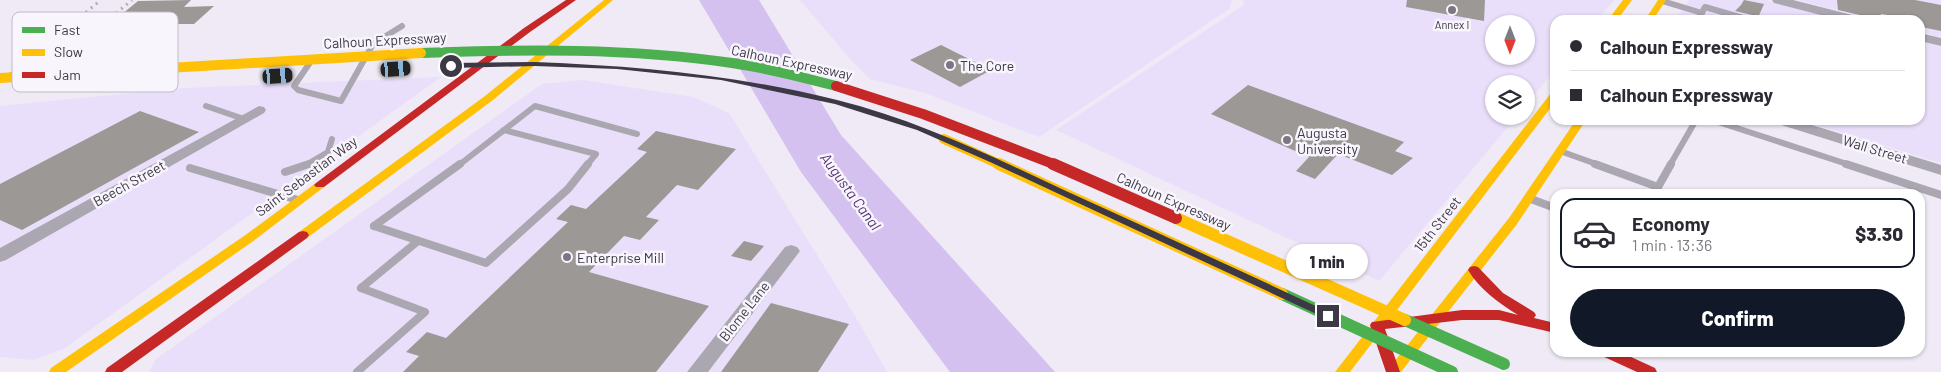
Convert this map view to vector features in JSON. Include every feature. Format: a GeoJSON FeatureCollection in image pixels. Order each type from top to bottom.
{"type":"FeatureCollection","features":[{"type":"Feature","properties":{"kind":"main road","name":"Saint Sebastian Way"},"geometry":{"type":"LineString","coordinates":[[56,372],[248,239],[412,116],[465,69],[572,0]]}},
{"type":"Feature","properties":{"kind":"main road"},"geometry":{"type":"LineString","coordinates":[[112,372],[239,283],[514,79],[609,0]]}},
{"type":"Feature","properties":{"kind":"main road"},"geometry":{"type":"LineString","coordinates":[[1616,15],[1628,0]]}},
{"type":"Feature","properties":{"kind":"main road"},"geometry":{"type":"LineString","coordinates":[[1652,15],[1662,0]]}},
{"type":"Feature","properties":{"kind":"main road","name":"Calhoun Expressway"},"geometry":{"type":"LineString","coordinates":[[178,67],[433,52],[543,48],[680,56],[774,71],[844,87],[931,115],[1024,151],[1508,366]]}},
{"type":"Feature","properties":{"kind":"main road"},"geometry":{"type":"LineString","coordinates":[[465,69],[504,64],[552,64]]}},
{"type":"Feature","properties":{"kind":"main road"},"geometry":{"type":"LineString","coordinates":[[347,72],[377,70]]}},
{"type":"Feature","properties":{"kind":"main road"},"geometry":{"type":"LineString","coordinates":[[288,76],[318,74]]}},
{"type":"Feature","properties":{"kind":"main road","name":"15th Street"},"geometry":{"type":"LineString","coordinates":[[1342,372],[1550,101]]}},
{"type":"Feature","properties":{"kind":"main road"},"geometry":{"type":"LineString","coordinates":[[412,116],[451,125]]}},
{"type":"Feature","properties":{"kind":"main road"},"geometry":{"type":"LineString","coordinates":[[1550,327],[1498,315],[1462,315],[1436,318],[1377,325],[1393,372],[1436,318],[1513,221],[1578,125]]}},
{"type":"Feature","properties":{"kind":"main road"},"geometry":{"type":"LineString","coordinates":[[929,133],[993,160],[1452,372]]}},
{"type":"Feature","properties":{"kind":"main road"},"geometry":{"type":"LineString","coordinates":[[1474,270],[1485,286],[1506,303],[1550,325]]}},
{"type":"Feature","properties":{"kind":"main road"},"geometry":{"type":"LineString","coordinates":[[1618,357],[1650,372]]}},
{"type":"Feature","properties":{"kind":"street"},"geometry":{"type":"LineString","coordinates":[[1778,0],[1809,4],[1841,15]]}},
{"type":"Feature","properties":{"kind":"street"},"geometry":{"type":"LineString","coordinates":[[1925,38],[1941,42]]}},
{"type":"Feature","properties":{"kind":"street","name":"Beech Street"},"geometry":{"type":"LineString","coordinates":[[0,256],[259,110]]}},
{"type":"Feature","properties":{"kind":"street","name":"Wall Street"},"geometry":{"type":"LineString","coordinates":[[1796,125],[1941,170]]}},
{"type":"Feature","properties":{"kind":"street","name":"Blome Lane"},"geometry":{"type":"LineString","coordinates":[[697,372],[791,251]]}},
{"type":"Feature","properties":{"kind":"lane"},"geometry":{"type":"LineString","coordinates":[[1662,0],[1702,13],[1705,7],[1733,15]]}},
{"type":"Feature","properties":{"kind":"lane"},"geometry":{"type":"LineString","coordinates":[[318,51],[294,86],[298,90],[342,101],[373,44],[402,26]]}},
{"type":"Feature","properties":{"kind":"lane"},"geometry":{"type":"LineString","coordinates":[[364,44],[373,44]]}},
{"type":"Feature","properties":{"kind":"lane"},"geometry":{"type":"LineString","coordinates":[[206,106],[244,119]]}},
{"type":"Feature","properties":{"kind":"lane"},"geometry":{"type":"LineString","coordinates":[[504,130],[596,154],[568,189],[486,263],[374,226],[466,160],[504,130],[535,106],[636,134]]}},
{"type":"Feature","properties":{"kind":"lane"},"geometry":{"type":"LineString","coordinates":[[1560,151],[1658,186],[1693,125]]}},
{"type":"Feature","properties":{"kind":"lane"},"geometry":{"type":"LineString","coordinates":[[1727,125],[1923,189]]}},
{"type":"Feature","properties":{"kind":"lane"},"geometry":{"type":"LineString","coordinates":[[285,172],[304,166],[323,156],[330,150],[333,144],[332,139]]}},
{"type":"Feature","properties":{"kind":"lane"},"geometry":{"type":"LineString","coordinates":[[190,168],[300,200]]}},
{"type":"Feature","properties":{"kind":"lane"},"geometry":{"type":"LineString","coordinates":[[1925,190],[1941,195]]}},
{"type":"Feature","properties":{"kind":"lane"},"geometry":{"type":"LineString","coordinates":[[1528,198],[1550,206]]}},
{"type":"Feature","properties":{"kind":"lane"},"geometry":{"type":"LineString","coordinates":[[357,372],[425,312],[361,288],[418,241]]}},
{"type":"Feature","properties":{"kind":"shaded area"},"geometry":{"type":"Polygon","coordinates":[[[800,0],[1232,0],[1229,9],[1039,137],[925,93],[870,79],[852,61],[800,0]]]}},
{"type":"Feature","properties":{"kind":"shaded area","name":"Augusta University"},"geometry":{"type":"Polygon","coordinates":[[[1243,0],[1614,0],[1601,15],[1550,15],[1550,76],[1535,94],[1535,75],[1485,75],[1485,125],[1509,125],[1379,281],[1056,130],[1244,5],[1243,0]]]}},
{"type":"Feature","properties":{"kind":"shaded area"},"geometry":{"type":"Polygon","coordinates":[[[1689,0],[1767,0],[1823,15],[1678,15],[1689,0]]]}},
{"type":"Feature","properties":{"kind":"shaded area"},"geometry":{"type":"Polygon","coordinates":[[[1797,0],[1941,0],[1941,37],[1925,33],[1925,15],[1855,15],[1797,0]]]}},
{"type":"Feature","properties":{"kind":"shaded area"},"geometry":{"type":"Polygon","coordinates":[[[1925,42],[1941,47],[1941,163],[1816,125],[1925,125],[1925,42]]]}},
{"type":"Feature","properties":{"kind":"shaded area"},"geometry":{"type":"Polygon","coordinates":[[[441,77],[65,348],[34,360],[0,357],[0,106],[142,92],[178,92],[178,88],[441,77]]]}},
{"type":"Feature","properties":{"kind":"shaded area"},"geometry":{"type":"Polygon","coordinates":[[[583,80],[693,97],[729,113],[858,321],[887,372],[149,372],[156,359],[542,84],[583,80]]]}},
{"type":"Feature","properties":{"kind":"water","name":"Augusta Canal"},"geometry":{"type":"Polygon","coordinates":[[[699,0],[759,0],[841,135],[1055,372],[950,372],[801,172],[699,0]]]}},
{"type":"Feature","properties":{"kind":"building"},"geometry":{"type":"Polygon","coordinates":[[[191,0],[184,7],[214,6],[194,24],[178,24],[178,12],[125,12],[138,1],[191,0]]]}},
{"type":"Feature","properties":{"kind":"building","name":"Annex I"},"geometry":{"type":"Polygon","coordinates":[[[1407,0],[1485,0],[1484,21],[1406,7],[1407,0]]]}},
{"type":"Feature","properties":{"kind":"building"},"geometry":{"type":"Polygon","coordinates":[[[1744,0],[1764,4],[1759,15],[1735,11],[1744,0]]]}},
{"type":"Feature","properties":{"kind":"building"},"geometry":{"type":"Polygon","coordinates":[[[1837,0],[1915,0],[1941,5],[1941,31],[1925,28],[1925,15],[1860,15],[1838,10],[1837,0]]]}},
{"type":"Feature","properties":{"kind":"building","name":"The Core"},"geometry":{"type":"Polygon","coordinates":[[[941,45],[991,70],[960,87],[910,60],[941,45]]]}},
{"type":"Feature","properties":{"kind":"building"},"geometry":{"type":"Polygon","coordinates":[[[1248,85],[1404,142],[1395,151],[1413,158],[1392,175],[1338,154],[1315,179],[1296,171],[1309,157],[1211,114],[1248,85]]]}},
{"type":"Feature","properties":{"kind":"building"},"geometry":{"type":"Polygon","coordinates":[[[140,111],[199,132],[22,230],[0,220],[0,184],[140,111]]]}},
{"type":"Feature","properties":{"kind":"building","name":"Enterprise Mill"},"geometry":{"type":"Polygon","coordinates":[[[656,131],[736,149],[698,190],[677,185],[646,217],[659,220],[640,240],[624,236],[589,272],[709,306],[656,372],[403,372],[419,356],[406,352],[427,332],[446,338],[568,222],[556,219],[571,205],[586,209],[647,152],[637,149],[656,131]]]}},
{"type":"Feature","properties":{"kind":"building"},"geometry":{"type":"Polygon","coordinates":[[[744,241],[764,246],[751,261],[731,256],[744,241]]]}},
{"type":"Feature","properties":{"kind":"building"},"geometry":{"type":"Polygon","coordinates":[[[771,303],[849,324],[818,372],[721,372],[771,303]]]}},
{"type":"Feature","properties":{"kind":"railway"},"geometry":{"type":"LineString","coordinates":[[86,12],[101,0]]}},
{"type":"Feature","properties":{"kind":"railway"},"geometry":{"type":"LineString","coordinates":[[117,12],[132,0]]}},
{"type":"Feature","properties":{"kind":"railway"},"geometry":{"type":"LineString","coordinates":[[0,82],[12,72]]}},
{"type":"Feature","properties":{"kind":"traffic: slow"},"geometry":{"type":"LineString","coordinates":[[303,235],[489,98],[609,0]]}},
{"type":"Feature","properties":{"kind":"traffic: slow"},"geometry":{"type":"LineString","coordinates":[[1616,15],[1628,0]]}},
{"type":"Feature","properties":{"kind":"traffic: slow"},"geometry":{"type":"LineString","coordinates":[[1652,15],[1662,0]]}},
{"type":"Feature","properties":{"kind":"traffic: slow"},"geometry":{"type":"LineString","coordinates":[[178,67],[421,53]]}},
{"type":"Feature","properties":{"kind":"traffic: slow"},"geometry":{"type":"LineString","coordinates":[[0,78],[12,77]]}},
{"type":"Feature","properties":{"kind":"traffic: slow"},"geometry":{"type":"LineString","coordinates":[[1342,372],[1550,102]]}},
{"type":"Feature","properties":{"kind":"traffic: slow"},"geometry":{"type":"LineString","coordinates":[[1393,372],[1513,221],[1578,125]]}},
{"type":"Feature","properties":{"kind":"traffic: slow"},"geometry":{"type":"LineString","coordinates":[[944,139],[1282,294]]}},
{"type":"Feature","properties":{"kind":"traffic: slow"},"geometry":{"type":"LineString","coordinates":[[56,372],[248,239],[320,185]]}},
{"type":"Feature","properties":{"kind":"traffic: slow"},"geometry":{"type":"LineString","coordinates":[[1176,218],[1405,320]]}},
{"type":"Feature","properties":{"kind":"traffic: jam"},"geometry":{"type":"LineString","coordinates":[[320,185],[527,30],[572,0]]}},
{"type":"Feature","properties":{"kind":"traffic: jam"},"geometry":{"type":"LineString","coordinates":[[836,86],[966,129],[1176,218]]}},
{"type":"Feature","properties":{"kind":"traffic: jam"},"geometry":{"type":"LineString","coordinates":[[112,372],[303,235]]}},
{"type":"Feature","properties":{"kind":"traffic: jam"},"geometry":{"type":"LineString","coordinates":[[1474,270],[1499,296],[1529,315]]}},
{"type":"Feature","properties":{"kind":"traffic: jam"},"geometry":{"type":"LineString","coordinates":[[1393,372],[1377,325],[1462,315],[1499,315],[1550,327]]}},
{"type":"Feature","properties":{"kind":"traffic: jam"},"geometry":{"type":"LineString","coordinates":[[1618,357],[1650,372]]}},
{"type":"Feature","properties":{"kind":"traffic: fast"},"geometry":{"type":"LineString","coordinates":[[421,53],[526,50],[630,52],[734,63],[836,86]]}},
{"type":"Feature","properties":{"kind":"traffic: fast"},"geometry":{"type":"LineString","coordinates":[[1282,294],[1452,372]]}},
{"type":"Feature","properties":{"kind":"traffic: fast"},"geometry":{"type":"LineString","coordinates":[[1405,320],[1504,364]]}},
{"type":"Feature","properties":{"kind":"place","name":"Annex I"},"geometry":{"type":"Point","coordinates":[1452,10]}},
{"type":"Feature","properties":{"kind":"place","name":"The Core"},"geometry":{"type":"Point","coordinates":[950,65]}},
{"type":"Feature","properties":{"kind":"place","name":"Augusta University"},"geometry":{"type":"Point","coordinates":[1287,140]}},
{"type":"Feature","properties":{"kind":"place","name":"Enterprise Mill"},"geometry":{"type":"Point","coordinates":[567,257]}},
{"type":"Feature","properties":{"kind":"route"},"geometry":{"type":"LineString","coordinates":[[451,66],[535,64],[617,67],[721,78],[837,102],[920,129],[993,160],[1328,316]]}}]}
